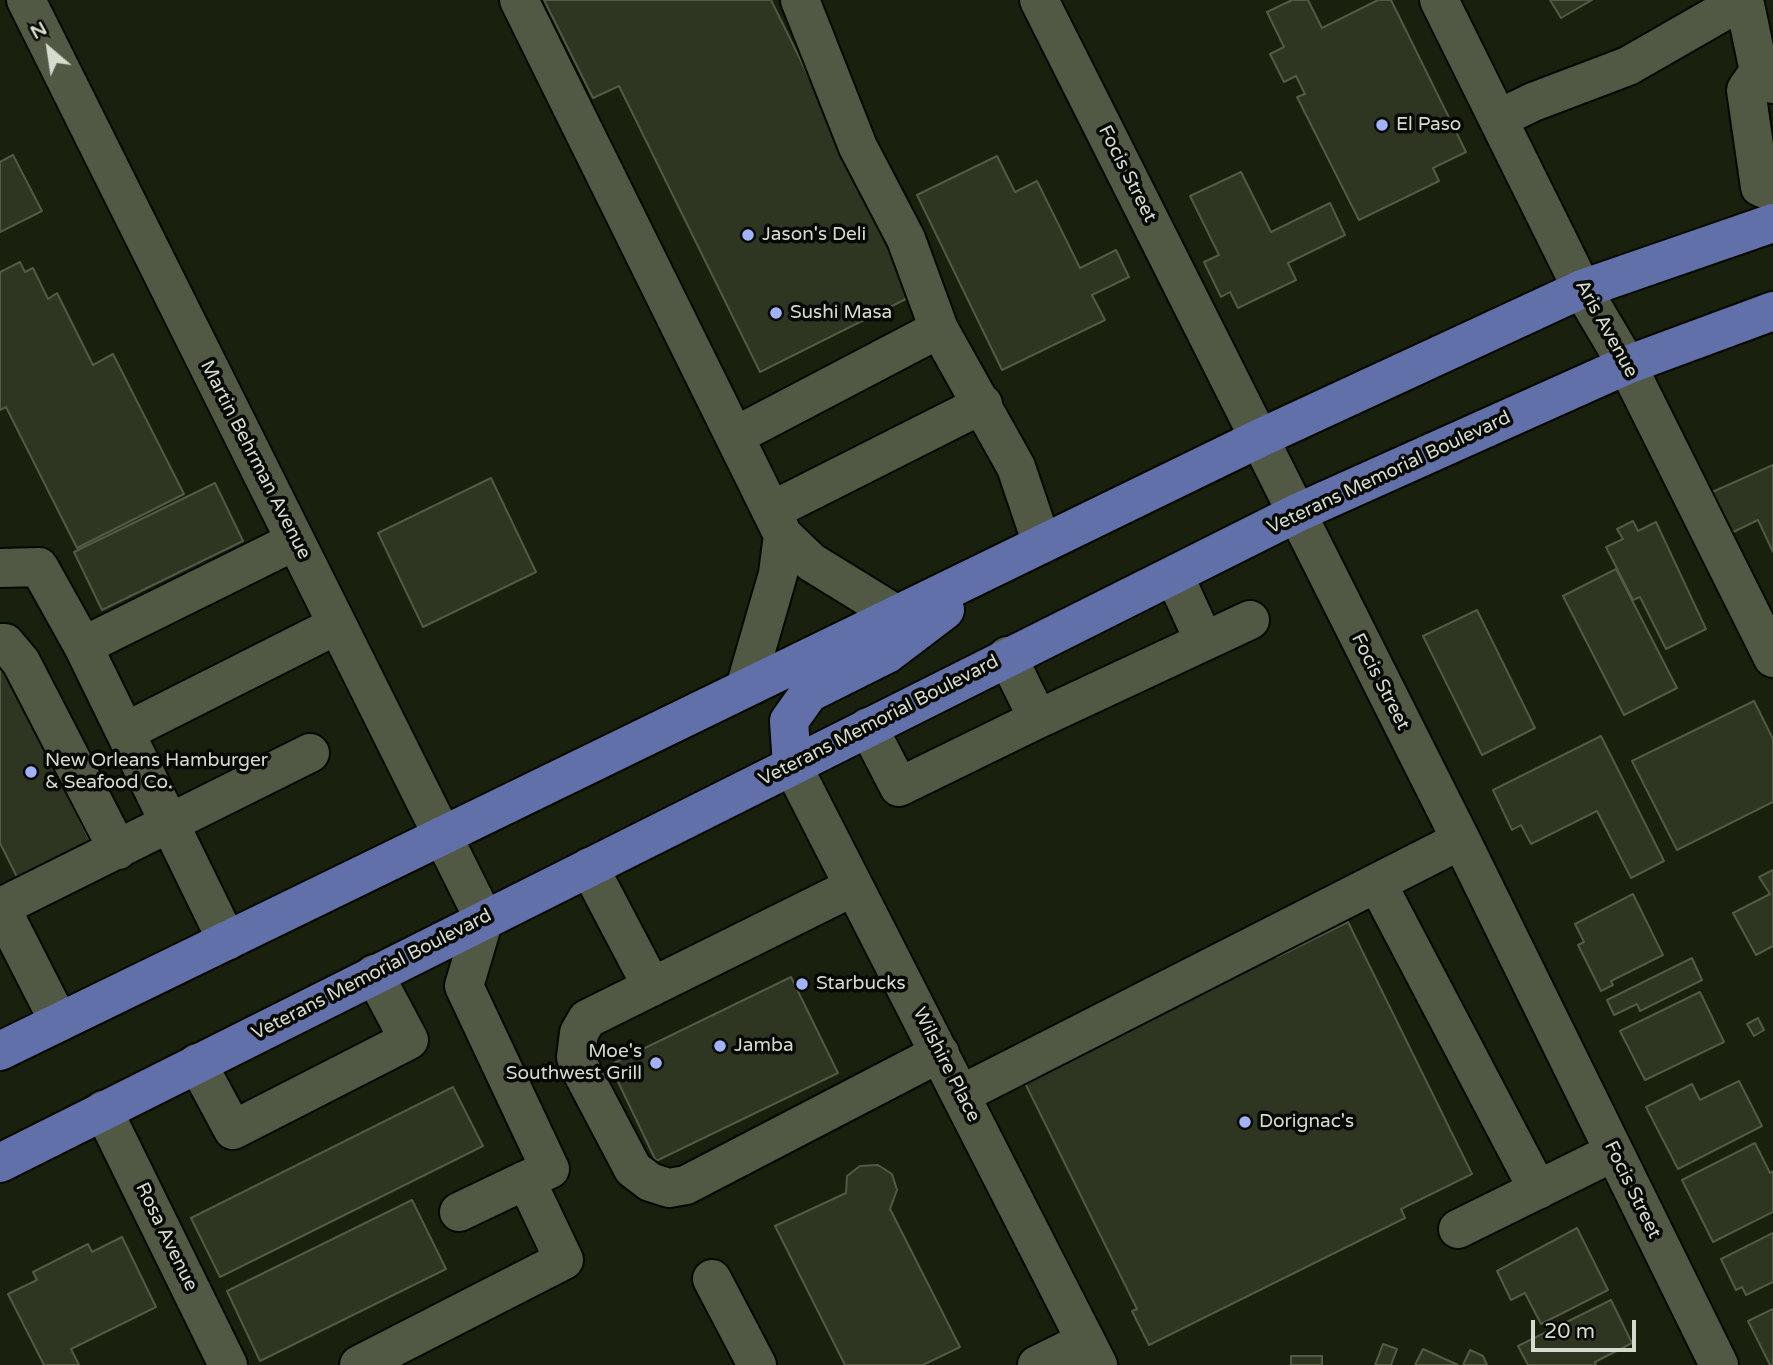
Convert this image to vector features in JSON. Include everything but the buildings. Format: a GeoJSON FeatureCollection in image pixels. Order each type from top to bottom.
{"type":"FeatureCollection","features":[{"type":"Feature","properties":{"kind":"main road"},"geometry":{"type":"LineString","coordinates":[[0,1051],[1260,438],[1582,289],[1773,223]]}},
{"type":"Feature","properties":{"kind":"main road","name":"Veterans Memorial Boulevard"},"geometry":{"type":"LineString","coordinates":[[0,1163],[1297,513],[1627,365],[1773,311]]}},
{"type":"Feature","properties":{"kind":"main road"},"geometry":{"type":"LineString","coordinates":[[792,765],[789,721],[809,693],[887,654],[1031,550]]}},
{"type":"Feature","properties":{"kind":"street","name":"Martin Behrman Avenue"},"geometry":{"type":"LineString","coordinates":[[26,0],[484,919]]}},
{"type":"Feature","properties":{"kind":"street"},"geometry":{"type":"LineString","coordinates":[[519,0],[777,523],[811,562],[897,615]]}},
{"type":"Feature","properties":{"kind":"street"},"geometry":{"type":"LineString","coordinates":[[800,0],[858,148],[906,239],[939,329],[1016,467],[1031,550]]}},
{"type":"Feature","properties":{"kind":"street","name":"Focis Street"},"geometry":{"type":"LineString","coordinates":[[1039,0],[1461,840],[1718,1365]]}},
{"type":"Feature","properties":{"kind":"street","name":"Aris Avenue"},"geometry":{"type":"LineString","coordinates":[[1440,0],[1582,289],[1627,365],[1773,658]]}},
{"type":"Feature","properties":{"kind":"street"},"geometry":{"type":"LineString","coordinates":[[1498,119],[1533,102],[1628,66],[1743,0],[1766,77],[1746,90],[1760,187],[1773,192]]}},
{"type":"Feature","properties":{"kind":"street"},"geometry":{"type":"LineString","coordinates":[[735,436],[939,329]]}},
{"type":"Feature","properties":{"kind":"street"},"geometry":{"type":"LineString","coordinates":[[777,523],[983,404]]}},
{"type":"Feature","properties":{"kind":"street"},"geometry":{"type":"LineString","coordinates":[[745,688],[778,574],[777,523]]}},
{"type":"Feature","properties":{"kind":"street"},"geometry":{"type":"LineString","coordinates":[[83,646],[295,541]]}},
{"type":"Feature","properties":{"kind":"street"},"geometry":{"type":"LineString","coordinates":[[0,568],[39,567],[83,646],[227,941]]}},
{"type":"Feature","properties":{"kind":"street"},"geometry":{"type":"LineString","coordinates":[[1174,575],[1203,639]]}},
{"type":"Feature","properties":{"kind":"street"},"geometry":{"type":"LineString","coordinates":[[868,727],[899,788],[1203,639],[1250,620]]}},
{"type":"Feature","properties":{"kind":"street"},"geometry":{"type":"LineString","coordinates":[[125,732],[337,625]]}},
{"type":"Feature","properties":{"kind":"street"},"geometry":{"type":"LineString","coordinates":[[0,643],[5,643],[22,662],[118,850]]}},
{"type":"Feature","properties":{"kind":"street"},"geometry":{"type":"LineString","coordinates":[[1007,656],[1038,719]]}},
{"type":"Feature","properties":{"kind":"street"},"geometry":{"type":"LineString","coordinates":[[59,1022],[0,907],[170,825],[310,753]]}},
{"type":"Feature","properties":{"kind":"street","name":"Wilshire Place"},"geometry":{"type":"LineString","coordinates":[[792,765],[1092,1353]]}},
{"type":"Feature","properties":{"kind":"street"},"geometry":{"type":"LineString","coordinates":[[962,1094],[1461,840]]}},
{"type":"Feature","properties":{"kind":"street"},"geometry":{"type":"LineString","coordinates":[[589,867],[652,987]]}},
{"type":"Feature","properties":{"kind":"street"},"geometry":{"type":"LineString","coordinates":[[1377,883],[1538,1189]]}},
{"type":"Feature","properties":{"kind":"street"},"geometry":{"type":"LineString","coordinates":[[853,887],[587,1019],[579,1033],[576,1057],[633,1169],[650,1182],[669,1188],[686,1185],[940,1053]]}},
{"type":"Feature","properties":{"kind":"street"},"geometry":{"type":"LineString","coordinates":[[459,1212],[550,1169],[464,986],[484,919]]}},
{"type":"Feature","properties":{"kind":"street"},"geometry":{"type":"LineString","coordinates":[[197,1063],[233,1130],[409,1040],[374,974]]}},
{"type":"Feature","properties":{"kind":"street","name":"Rosa Avenue"},"geometry":{"type":"LineString","coordinates":[[103,1110],[228,1365]]}},
{"type":"Feature","properties":{"kind":"street"},"geometry":{"type":"LineString","coordinates":[[1458,1229],[1614,1152]]}},
{"type":"Feature","properties":{"kind":"street"},"geometry":{"type":"LineString","coordinates":[[359,1365],[564,1260],[526,1180]]}},
{"type":"Feature","properties":{"kind":"street"},"geometry":{"type":"LineString","coordinates":[[712,1279],[757,1365]]}},
{"type":"Feature","properties":{"kind":"street"},"geometry":{"type":"LineString","coordinates":[[1037,1365],[1092,1353]]}},
{"type":"Feature","properties":{"kind":"place","name":"El Paso"},"geometry":{"type":"Point","coordinates":[1382,125]}},
{"type":"Feature","properties":{"kind":"place","name":"Jason's Deli"},"geometry":{"type":"Point","coordinates":[748,235]}},
{"type":"Feature","properties":{"kind":"place","name":"Sushi Masa"},"geometry":{"type":"Point","coordinates":[776,313]}},
{"type":"Feature","properties":{"kind":"place","name":"New Orleans Hamburger & Seafood Co."},"geometry":{"type":"Point","coordinates":[31,772]}},
{"type":"Feature","properties":{"kind":"place","name":"Starbucks"},"geometry":{"type":"Point","coordinates":[802,984]}},
{"type":"Feature","properties":{"kind":"place","name":"Jamba"},"geometry":{"type":"Point","coordinates":[720,1046]}},
{"type":"Feature","properties":{"kind":"place","name":"Moe's Southwest Grill"},"geometry":{"type":"Point","coordinates":[656,1063]}},
{"type":"Feature","properties":{"kind":"place","name":"Dorignac's"},"geometry":{"type":"Point","coordinates":[1245,1122]}}]}
